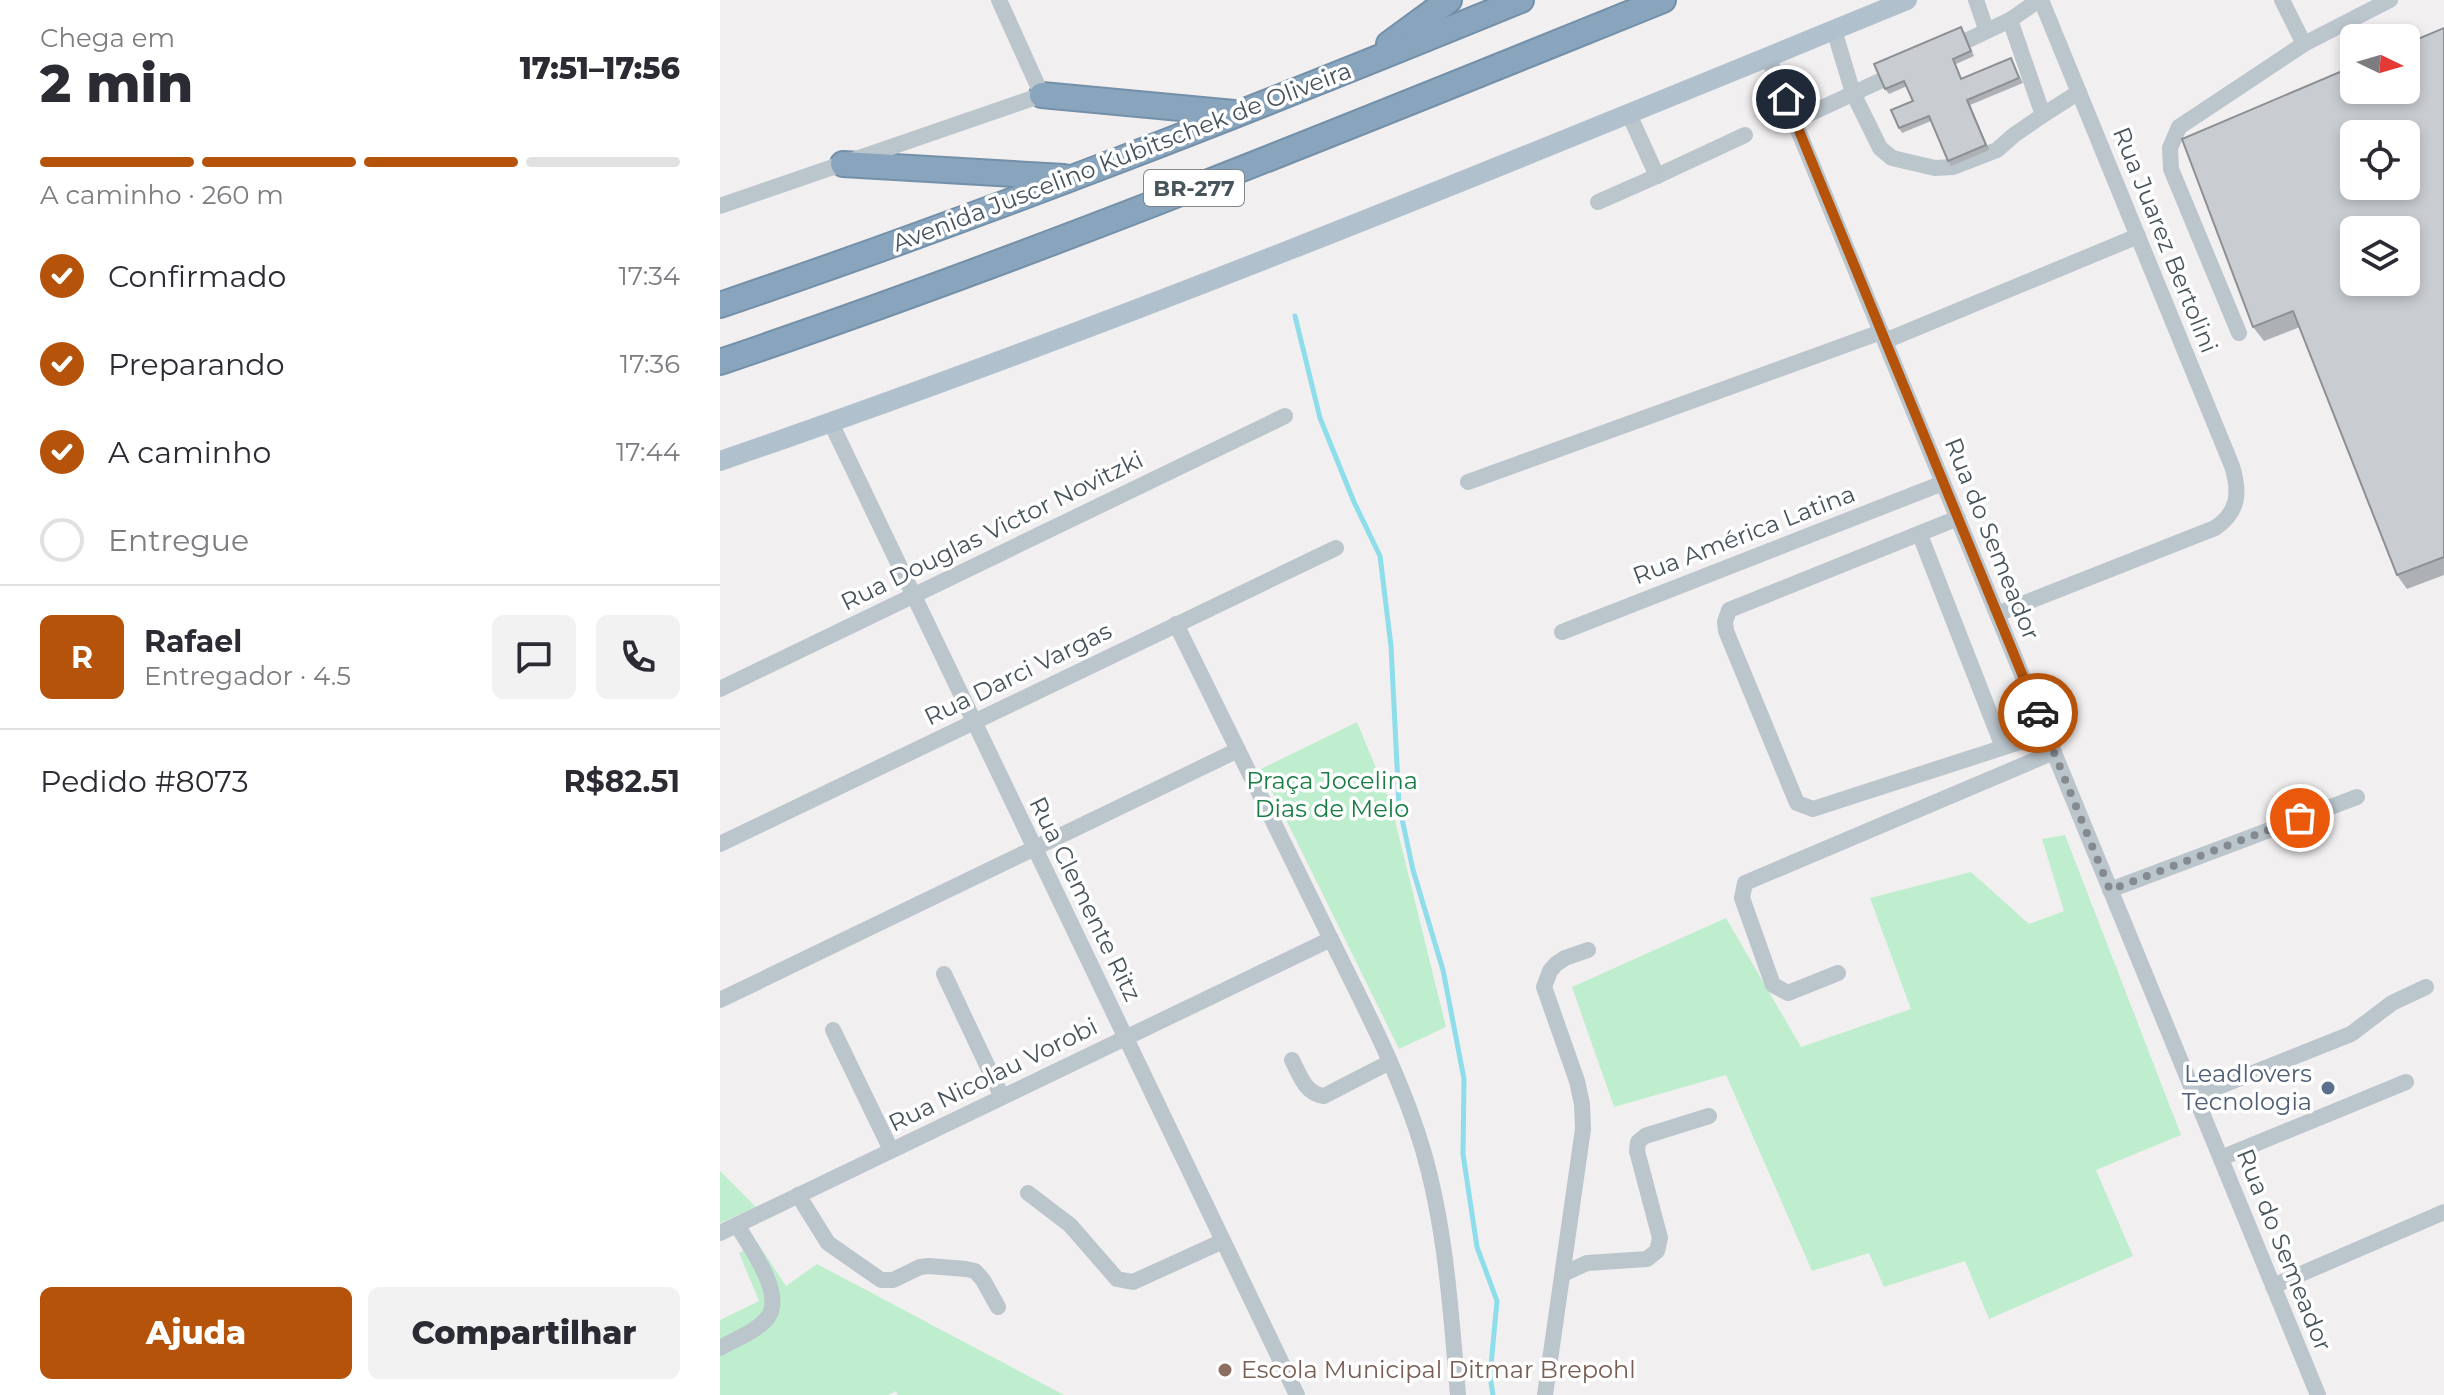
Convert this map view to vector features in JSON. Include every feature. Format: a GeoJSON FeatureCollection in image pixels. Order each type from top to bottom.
{"type":"FeatureCollection","features":[{"type":"Feature","properties":{"kind":"highway"},"geometry":{"type":"LineString","coordinates":[[1359,66],[1449,0]]}},
{"type":"Feature","properties":{"kind":"highway","name":"Avenida Juscelino Kubitschek de Oliveira"},"geometry":{"type":"LineString","coordinates":[[720,305],[1074,178],[1521,0]]}},
{"type":"Feature","properties":{"kind":"highway","name":"BR-277"},"geometry":{"type":"LineString","coordinates":[[720,362],[1130,212],[1663,0]]}},
{"type":"Feature","properties":{"kind":"highway"},"geometry":{"type":"LineString","coordinates":[[1042,95],[1240,114]]}},
{"type":"Feature","properties":{"kind":"highway"},"geometry":{"type":"LineString","coordinates":[[843,164],[1074,178]]}},
{"type":"Feature","properties":{"kind":"main road"},"geometry":{"type":"LineString","coordinates":[[720,461],[1118,317],[1907,0]]}},
{"type":"Feature","properties":{"kind":"street"},"geometry":{"type":"LineString","coordinates":[[720,206],[1042,95],[999,0]]}},
{"type":"Feature","properties":{"kind":"street"},"geometry":{"type":"LineString","coordinates":[[1976,0],[1986,29]]}},
{"type":"Feature","properties":{"kind":"street"},"geometry":{"type":"LineString","coordinates":[[1968,40],[2010,20],[2040,0]]}},
{"type":"Feature","properties":{"kind":"street","name":"Rua Juarez Bertolini"},"geometry":{"type":"LineString","coordinates":[[1997,614],[2215,528],[2232,512],[2238,489],[2232,466],[2040,0]]}},
{"type":"Feature","properties":{"kind":"street"},"geometry":{"type":"LineString","coordinates":[[2282,0],[2304,44]]}},
{"type":"Feature","properties":{"kind":"street"},"geometry":{"type":"LineString","coordinates":[[2239,333],[2171,169],[2170,148],[2179,127],[2304,44],[2390,0]]}},
{"type":"Feature","properties":{"kind":"street"},"geometry":{"type":"LineString","coordinates":[[2010,20],[2043,115]]}},
{"type":"Feature","properties":{"kind":"street"},"geometry":{"type":"LineString","coordinates":[[1834,30],[1853,93],[1880,148],[1892,158],[1935,168],[1953,167],[1997,150],[2014,135],[2079,92]]}},
{"type":"Feature","properties":{"kind":"street","name":"Rua do Semeador"},"geometry":{"type":"LineString","coordinates":[[1768,57],[2318,1395]]}},
{"type":"Feature","properties":{"kind":"street"},"geometry":{"type":"LineString","coordinates":[[1794,121],[1882,80]]}},
{"type":"Feature","properties":{"kind":"street"},"geometry":{"type":"LineString","coordinates":[[1629,114],[1657,176]]}},
{"type":"Feature","properties":{"kind":"street"},"geometry":{"type":"LineString","coordinates":[[1598,202],[1745,135]]}},
{"type":"Feature","properties":{"kind":"street"},"geometry":{"type":"LineString","coordinates":[[1468,482],[1883,336],[2138,236]]}},
{"type":"Feature","properties":{"kind":"street","name":"Rua Douglas Victor Novitzki"},"geometry":{"type":"LineString","coordinates":[[720,689],[1285,416]]}},
{"type":"Feature","properties":{"kind":"street","name":"Rua Clemente Ritz"},"geometry":{"type":"LineString","coordinates":[[831,423],[1297,1395]]}},
{"type":"Feature","properties":{"kind":"street","name":"Rua América Latina"},"geometry":{"type":"LineString","coordinates":[[1562,632],[1943,483]]}},
{"type":"Feature","properties":{"kind":"street"},"geometry":{"type":"LineString","coordinates":[[1958,518],[1729,610],[1726,631],[1797,803],[1804,807],[1813,809],[2045,731]]}},
{"type":"Feature","properties":{"kind":"street"},"geometry":{"type":"LineString","coordinates":[[1920,535],[2003,747]]}},
{"type":"Feature","properties":{"kind":"street","name":"Rua Darci Vargas"},"geometry":{"type":"LineString","coordinates":[[720,844],[1336,548]]}},
{"type":"Feature","properties":{"kind":"street"},"geometry":{"type":"LineString","coordinates":[[1176,624],[1390,1062],[1413,1119],[1433,1192],[1449,1295],[1458,1395]]}},
{"type":"Feature","properties":{"kind":"street"},"geometry":{"type":"LineString","coordinates":[[720,1000],[1238,750]]}},
{"type":"Feature","properties":{"kind":"street"},"geometry":{"type":"LineString","coordinates":[[1838,973],[1788,993],[1773,985],[1742,898],[1745,883],[2054,752]]}},
{"type":"Feature","properties":{"kind":"street"},"geometry":{"type":"LineString","coordinates":[[2110,890],[2357,797]]}},
{"type":"Feature","properties":{"kind":"street","name":"Rua Nicolau Vorobi"},"geometry":{"type":"LineString","coordinates":[[720,1233],[1331,939]]}},
{"type":"Feature","properties":{"kind":"street"},"geometry":{"type":"LineString","coordinates":[[1545,1395],[1583,1129],[1582,1104],[1571,1060],[1544,987],[1556,964],[1588,950]]}},
{"type":"Feature","properties":{"kind":"street"},"geometry":{"type":"LineString","coordinates":[[944,974],[1002,1097]]}},
{"type":"Feature","properties":{"kind":"street"},"geometry":{"type":"LineString","coordinates":[[2195,1096],[2351,1034],[2392,1003],[2426,987]]}},
{"type":"Feature","properties":{"kind":"street"},"geometry":{"type":"LineString","coordinates":[[833,1030],[891,1150]]}},
{"type":"Feature","properties":{"kind":"street"},"geometry":{"type":"LineString","coordinates":[[1292,1060],[1309,1091],[1324,1096],[1390,1062]]}},
{"type":"Feature","properties":{"kind":"street"},"geometry":{"type":"LineString","coordinates":[[2221,1158],[2406,1082]]}},
{"type":"Feature","properties":{"kind":"street"},"geometry":{"type":"LineString","coordinates":[[1563,1274],[1587,1263],[1647,1259],[1657,1251],[1660,1238],[1637,1151],[1638,1142],[1645,1136],[1709,1116]]}},
{"type":"Feature","properties":{"kind":"street"},"geometry":{"type":"LineString","coordinates":[[1028,1193],[1070,1225],[1117,1279],[1125,1282],[1133,1282],[1223,1241]]}},
{"type":"Feature","properties":{"kind":"street"},"geometry":{"type":"LineString","coordinates":[[798,1195],[828,1243],[881,1280],[893,1280],[929,1266],[975,1271],[998,1307]]}},
{"type":"Feature","properties":{"kind":"street"},"geometry":{"type":"LineString","coordinates":[[2273,1286],[2444,1212]]}},
{"type":"Feature","properties":{"kind":"street"},"geometry":{"type":"LineString","coordinates":[[720,1348],[756,1328],[769,1316],[774,1297],[769,1282],[737,1225]]}},
{"type":"Feature","properties":{"kind":"green space","name":"Praça Jocelina Dias de Melo"},"geometry":{"type":"Polygon","coordinates":[[[1357,722],[1391,804],[1446,1027],[1399,1049],[1261,769],[1357,722]]]}},
{"type":"Feature","properties":{"kind":"green space"},"geometry":{"type":"Polygon","coordinates":[[[2065,835],[2181,1135],[2096,1170],[2133,1256],[1989,1319],[1965,1261],[1884,1287],[1869,1253],[1812,1271],[1726,1075],[1614,1107],[1572,987],[1726,918],[1801,1047],[1911,1009],[1870,898],[1971,872],[2029,924],[2064,911],[2042,839],[2065,835]]]}},
{"type":"Feature","properties":{"kind":"green space"},"geometry":{"type":"Polygon","coordinates":[[[720,1171],[756,1207],[720,1223],[720,1171]]]}},
{"type":"Feature","properties":{"kind":"green space"},"geometry":{"type":"Polygon","coordinates":[[[757,1242],[786,1286],[817,1264],[1064,1395],[898,1395],[896,1391],[888,1395],[720,1395],[720,1320],[759,1301],[739,1253],[757,1242]]]}},
{"type":"Feature","properties":{"kind":"building"},"geometry":{"type":"Polygon","coordinates":[[[1961,27],[1971,51],[1953,59],[1961,79],[2011,58],[2019,78],[1967,100],[1986,145],[1948,161],[1929,116],[1899,128],[1891,110],[1913,101],[1904,81],[1885,89],[1874,64],[1961,27]]]}},
{"type":"Feature","properties":{"kind":"building"},"geometry":{"type":"Polygon","coordinates":[[[2444,28],[2444,557],[2397,575],[2293,311],[2253,327],[2182,139],[2340,72],[2340,104],[2420,104],[2420,38],[2444,28]]]}},
{"type":"Feature","properties":{"kind":"waterway"},"geometry":{"type":"LineString","coordinates":[[1295,316],[1320,418],[1380,556],[1391,646],[1399,805],[1413,870],[1443,970],[1464,1079],[1463,1154],[1477,1247],[1497,1301],[1490,1376],[1493,1395]]}},
{"type":"Feature","properties":{"kind":"way so far"},"geometry":{"type":"LineString","coordinates":[[2038,713],[2110,890],[2300,818]]}},
{"type":"Feature","properties":{"kind":"place","name":"Leadlovers Tecnologia"},"geometry":{"type":"Point","coordinates":[2328,1088]}},
{"type":"Feature","properties":{"kind":"place","name":"Escola Municipal Ditmar Brepohl"},"geometry":{"type":"Point","coordinates":[1225,1370]}},
{"type":"Feature","properties":{"kind":"route"},"geometry":{"type":"LineString","coordinates":[[1786,99],[2038,713]]}}]}
